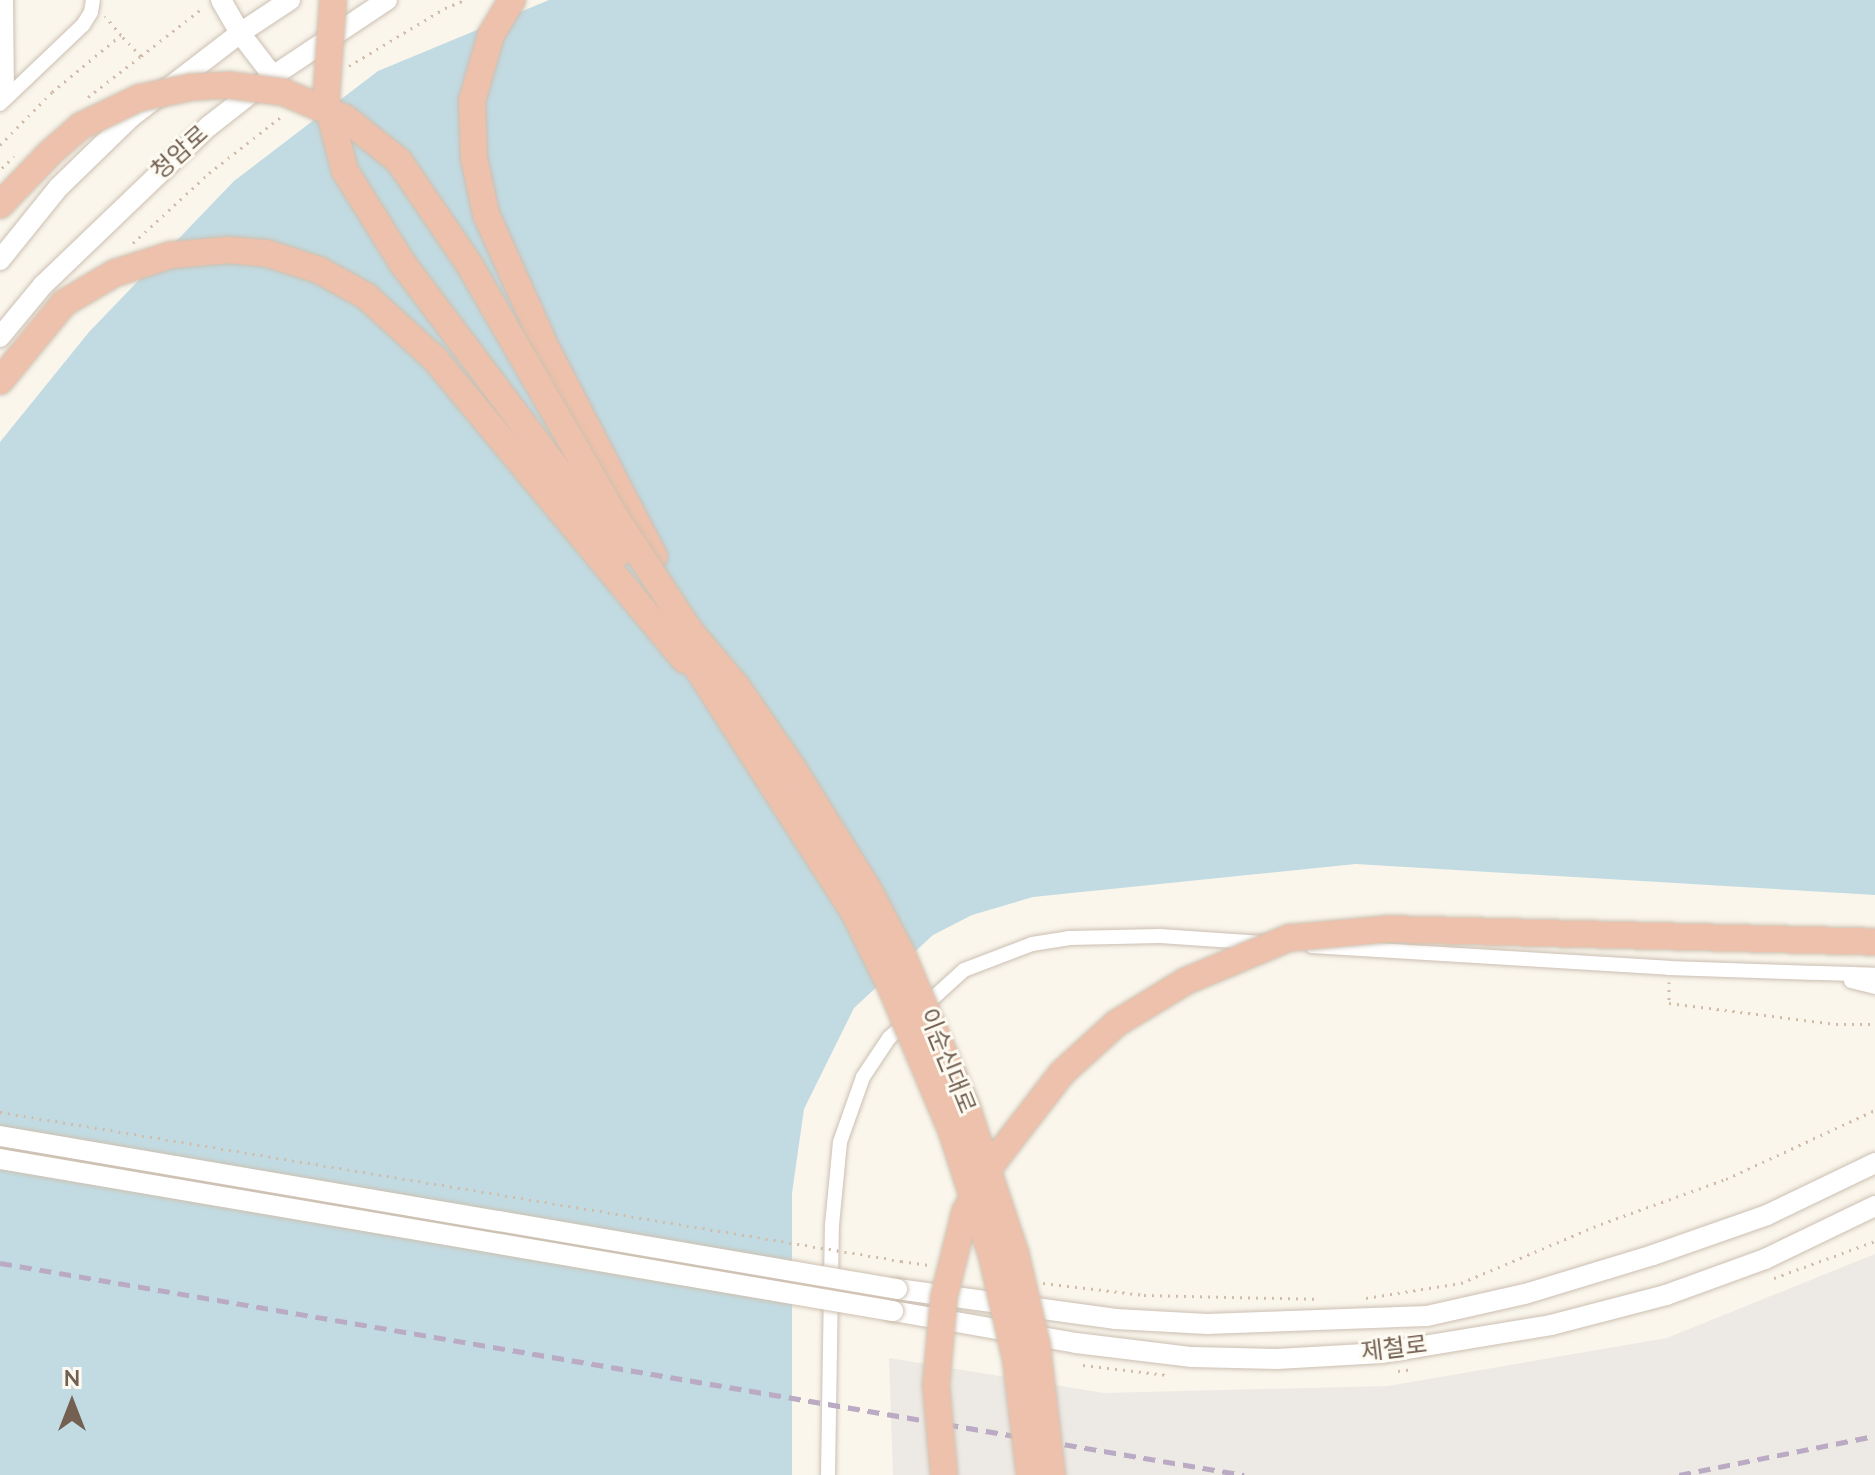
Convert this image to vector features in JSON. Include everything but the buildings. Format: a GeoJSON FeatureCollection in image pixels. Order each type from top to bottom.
{"type":"FeatureCollection","features":[{"type":"Feature","properties":{"kind":"highway"},"geometry":{"type":"LineString","coordinates":[[333,0],[326,99],[345,171],[403,264],[726,691]]}},
{"type":"Feature","properties":{"kind":"highway"},"geometry":{"type":"LineString","coordinates":[[512,0],[491,35],[472,101],[474,158],[486,214],[545,346],[636,526],[726,691]]}},
{"type":"Feature","properties":{"kind":"highway"},"geometry":{"type":"LineString","coordinates":[[0,205],[81,126],[139,98],[192,87],[228,85],[283,92],[345,118],[399,161],[435,209],[615,517],[726,691]]}},
{"type":"Feature","properties":{"kind":"highway"},"geometry":{"type":"LineString","coordinates":[[0,381],[64,303],[115,273],[171,255],[229,250],[266,253],[319,270],[366,296],[435,359],[726,691]]}},
{"type":"Feature","properties":{"kind":"highway","name":"이순신대로"},"geometry":{"type":"LineString","coordinates":[[726,691],[853,910],[890,985],[952,1132],[992,1256],[1013,1345],[1030,1475]]}},
{"type":"Feature","properties":{"kind":"highway","name":"이순신대로"},"geometry":{"type":"LineString","coordinates":[[726,691],[868,889],[938,1035],[1015,1252],[1037,1346],[1052,1475]]}},
{"type":"Feature","properties":{"kind":"highway"},"geometry":{"type":"LineString","coordinates":[[944,1475],[936,1386],[944,1297],[965,1212],[994,1161],[1062,1073],[1117,1023],[1186,981],[1289,938],[1387,929],[1875,942]]}},
{"type":"Feature","properties":{"kind":"main road"},"geometry":{"type":"LineString","coordinates":[[221,0],[240,33],[273,76]]}},
{"type":"Feature","properties":{"kind":"main road"},"geometry":{"type":"LineString","coordinates":[[0,260],[59,187],[131,117],[240,33],[290,0]]}},
{"type":"Feature","properties":{"kind":"main road","name":"청암로"},"geometry":{"type":"LineString","coordinates":[[0,337],[43,285],[158,171],[273,76],[387,0]]}},
{"type":"Feature","properties":{"kind":"main road","name":"제철로"},"geometry":{"type":"LineString","coordinates":[[0,1136],[897,1289],[1146,1321],[1207,1324],[1427,1316],[1525,1294],[1653,1255],[1767,1215],[1875,1163]]}},
{"type":"Feature","properties":{"kind":"main road","name":"제철로"},"geometry":{"type":"LineString","coordinates":[[0,1159],[1076,1343],[1192,1357],[1277,1359],[1382,1353],[1551,1325],[1666,1295],[1765,1259],[1875,1206]]}},
{"type":"Feature","properties":{"kind":"street"},"geometry":{"type":"LineString","coordinates":[[3,100],[6,0]]}},
{"type":"Feature","properties":{"kind":"street"},"geometry":{"type":"LineString","coordinates":[[3,100],[83,25],[97,6]]}},
{"type":"Feature","properties":{"kind":"street"},"geometry":{"type":"LineString","coordinates":[[828,1475],[832,1225],[840,1142],[863,1077],[889,1038],[964,970],[1032,944],[1069,938],[1160,936],[1519,960],[1875,975]]}},
{"type":"Feature","properties":{"kind":"street"},"geometry":{"type":"LineString","coordinates":[[1831,975],[1875,987]]}},
{"type":"Feature","properties":{"kind":"path"},"geometry":{"type":"LineString","coordinates":[[344,69],[445,8],[465,0]]}},
{"type":"Feature","properties":{"kind":"path"},"geometry":{"type":"LineString","coordinates":[[0,145],[52,92],[121,35],[97,6]]}},
{"type":"Feature","properties":{"kind":"path"},"geometry":{"type":"LineString","coordinates":[[141,56],[200,10]]}},
{"type":"Feature","properties":{"kind":"path"},"geometry":{"type":"LineString","coordinates":[[128,248],[209,173],[283,115]]}},
{"type":"Feature","properties":{"kind":"path"},"geometry":{"type":"LineString","coordinates":[[1352,1299],[1461,1283],[1601,1224],[1726,1179],[1875,1110]]}},
{"type":"Feature","properties":{"kind":"path"},"geometry":{"type":"LineString","coordinates":[[0,1112],[931,1266]]}},
{"type":"Feature","properties":{"kind":"path"},"geometry":{"type":"LineString","coordinates":[[1038,1282],[1144,1295],[1324,1299]]}},
{"type":"Feature","properties":{"kind":"shaded area"},"geometry":{"type":"Polygon","coordinates":[[[1875,1254],[1875,1475],[893,1475],[889,1358],[1104,1393],[1388,1386],[1667,1338],[1875,1254]]]}},
{"type":"Feature","properties":{"kind":"water"},"geometry":{"type":"Polygon","coordinates":[[[549,0],[1875,0],[1875,895],[1356,864],[1033,897],[972,915],[933,935],[854,1008],[804,1109],[792,1193],[792,1475],[0,1475],[0,442],[89,332],[234,181],[378,71],[549,0]]]}},
{"type":"Feature","properties":{"kind":"railway"},"geometry":{"type":"LineString","coordinates":[[0,1263],[1244,1475]]}},
{"type":"Feature","properties":{"kind":"railway"},"geometry":{"type":"LineString","coordinates":[[1679,1475],[1875,1436]]}}]}
